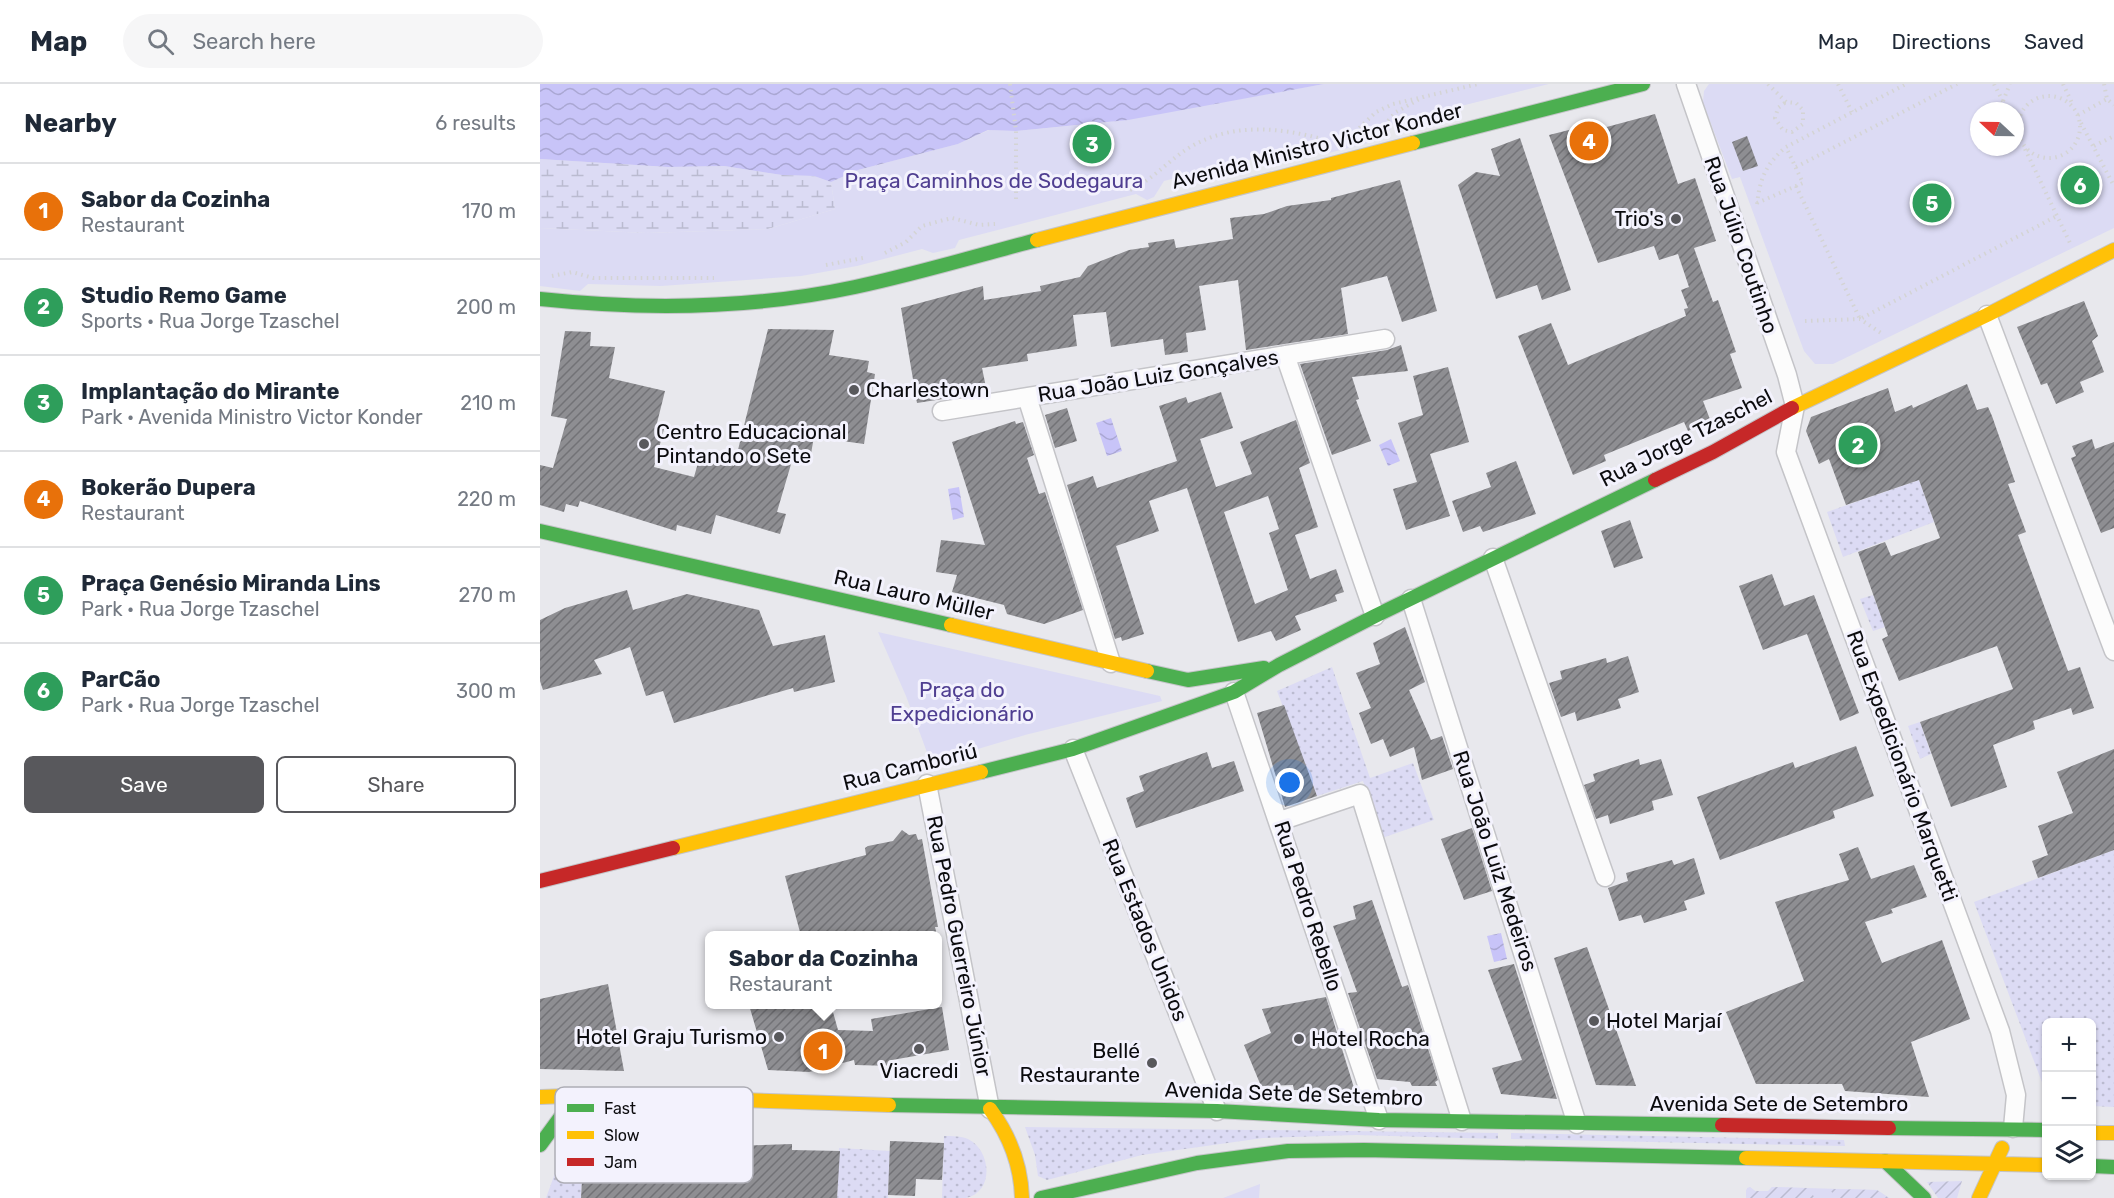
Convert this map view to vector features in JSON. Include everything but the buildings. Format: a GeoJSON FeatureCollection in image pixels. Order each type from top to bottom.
{"type":"FeatureCollection","features":[{"type":"Feature","properties":{"kind":"main road","name":"Avenida Ministro Victor Konder"},"geometry":{"type":"LineString","coordinates":[[541,304],[699,306],[787,298],[854,286],[1643,84]]}},
{"type":"Feature","properties":{"kind":"main road","name":"Rua Jorge Tzaschel"},"geometry":{"type":"LineString","coordinates":[[1279,665],[1713,452],[1795,406],[1987,315],[2114,250]]}},
{"type":"Feature","properties":{"kind":"main road","name":"Rua Lauro Müller"},"geometry":{"type":"LineString","coordinates":[[540,531],[1188,680],[1279,665]]}},
{"type":"Feature","properties":{"kind":"main road","name":"Rua Camboriú"},"geometry":{"type":"LineString","coordinates":[[540,881],[1073,749],[1234,692],[1279,665]]}},
{"type":"Feature","properties":{"kind":"main road","name":"Avenida Sete de Setembro"},"geometry":{"type":"LineString","coordinates":[[540,1097],[555,1096]]}},
{"type":"Feature","properties":{"kind":"main road","name":"Avenida Sete de Setembro"},"geometry":{"type":"LineString","coordinates":[[753,1101],[990,1109],[1217,1111],[1379,1120],[2042,1130]]}},
{"type":"Feature","properties":{"kind":"main road"},"geometry":{"type":"LineString","coordinates":[[990,1109],[1013,1146],[1020,1174],[1022,1198]]}},
{"type":"Feature","properties":{"kind":"main road"},"geometry":{"type":"LineString","coordinates":[[540,1145],[555,1125]]}},
{"type":"Feature","properties":{"kind":"main road"},"geometry":{"type":"LineString","coordinates":[[1979,1198],[2013,1128]]}},
{"type":"Feature","properties":{"kind":"main road"},"geometry":{"type":"LineString","coordinates":[[2096,1133],[2114,1133]]}},
{"type":"Feature","properties":{"kind":"main road"},"geometry":{"type":"LineString","coordinates":[[1041,1198],[1197,1163],[1288,1151],[1364,1149],[2042,1165]]}},
{"type":"Feature","properties":{"kind":"main road"},"geometry":{"type":"LineString","coordinates":[[1885,1161],[1924,1198]]}},
{"type":"Feature","properties":{"kind":"main road"},"geometry":{"type":"LineString","coordinates":[[2096,1166],[2114,1167]]}},
{"type":"Feature","properties":{"kind":"street","name":"Rua Júlio Coutinho"},"geometry":{"type":"LineString","coordinates":[[1686,84],[1787,375],[1795,406]]}},
{"type":"Feature","properties":{"kind":"street"},"geometry":{"type":"LineString","coordinates":[[1987,315],[2114,651]]}},
{"type":"Feature","properties":{"kind":"street","name":"Rua João Luiz Gonçalves"},"geometry":{"type":"LineString","coordinates":[[1111,663],[1028,397],[1385,339]]}},
{"type":"Feature","properties":{"kind":"street"},"geometry":{"type":"LineString","coordinates":[[1285,355],[1375,616]]}},
{"type":"Feature","properties":{"kind":"street"},"geometry":{"type":"LineString","coordinates":[[942,411],[1028,397]]}},
{"type":"Feature","properties":{"kind":"street","name":"Rua Expedicionário Marquetti"},"geometry":{"type":"LineString","coordinates":[[1795,406],[1786,452],[2000,1031],[2016,1095],[2013,1128]]}},
{"type":"Feature","properties":{"kind":"street"},"geometry":{"type":"LineString","coordinates":[[1493,558],[1605,877]]}},
{"type":"Feature","properties":{"kind":"street","name":"Rua João Luiz Medeiros"},"geometry":{"type":"LineString","coordinates":[[1411,599],[1577,1124]]}},
{"type":"Feature","properties":{"kind":"street","name":"Rua Pedro Rebello"},"geometry":{"type":"LineString","coordinates":[[1234,692],[1280,821],[1379,1120]]}},
{"type":"Feature","properties":{"kind":"street","name":"Rua Estados Unidos"},"geometry":{"type":"LineString","coordinates":[[1073,749],[1217,1111]]}},
{"type":"Feature","properties":{"kind":"street","name":"Rua Pedro Guerreiro Júnior"},"geometry":{"type":"LineString","coordinates":[[927,784],[990,1109]]}},
{"type":"Feature","properties":{"kind":"street"},"geometry":{"type":"LineString","coordinates":[[1280,821],[1360,794],[1462,1121]]}},
{"type":"Feature","properties":{"kind":"path"},"geometry":{"type":"LineString","coordinates":[[1010,84],[1016,131],[1016,201]]}},
{"type":"Feature","properties":{"kind":"path"},"geometry":{"type":"LineString","coordinates":[[1359,137],[1352,136],[1385,108],[1478,84]]}},
{"type":"Feature","properties":{"kind":"path"},"geometry":{"type":"LineString","coordinates":[[1768,84],[1786,102],[1796,103],[1805,114],[1803,124],[1796,130],[1783,130],[1776,123],[1776,113],[1786,102]]}},
{"type":"Feature","properties":{"kind":"path"},"geometry":{"type":"LineString","coordinates":[[1838,84],[1852,112]]}},
{"type":"Feature","properties":{"kind":"path"},"geometry":{"type":"LineString","coordinates":[[1786,147],[1803,183],[1757,204],[1762,174],[1770,161],[1786,147],[1906,84]]}},
{"type":"Feature","properties":{"kind":"path"},"geometry":{"type":"LineString","coordinates":[[1796,167],[1957,84]]}},
{"type":"Feature","properties":{"kind":"path"},"geometry":{"type":"LineString","coordinates":[[1994,84],[2003,101]]}},
{"type":"Feature","properties":{"kind":"path"},"geometry":{"type":"LineString","coordinates":[[2003,101],[2010,84]]}},
{"type":"Feature","properties":{"kind":"path"},"geometry":{"type":"LineString","coordinates":[[2063,84],[2114,186]]}},
{"type":"Feature","properties":{"kind":"path"},"geometry":{"type":"LineString","coordinates":[[2104,84],[2107,99],[2114,105]]}},
{"type":"Feature","properties":{"kind":"path"},"geometry":{"type":"LineString","coordinates":[[1378,128],[1396,112],[1425,96]]}},
{"type":"Feature","properties":{"kind":"path"},"geometry":{"type":"LineString","coordinates":[[2024,112],[2028,104],[2048,96],[2068,102],[2075,109]]}},
{"type":"Feature","properties":{"kind":"path"},"geometry":{"type":"LineString","coordinates":[[2079,117],[2107,99]]}},
{"type":"Feature","properties":{"kind":"path"},"geometry":{"type":"LineString","coordinates":[[2024,144],[2040,157],[2061,156],[2077,141],[2079,117]]}},
{"type":"Feature","properties":{"kind":"path"},"geometry":{"type":"LineString","coordinates":[[1122,192],[1132,190],[1187,149],[1210,137],[1253,128],[1287,130],[1326,140],[1335,140]]}},
{"type":"Feature","properties":{"kind":"path"},"geometry":{"type":"LineString","coordinates":[[1796,130],[1800,139]]}},
{"type":"Feature","properties":{"kind":"path"},"geometry":{"type":"LineString","coordinates":[[2094,146],[2114,136]]}},
{"type":"Feature","properties":{"kind":"path"},"geometry":{"type":"LineString","coordinates":[[2024,145],[2070,243]]}},
{"type":"Feature","properties":{"kind":"path"},"geometry":{"type":"LineString","coordinates":[[1796,186],[1860,319],[1884,335]]}},
{"type":"Feature","properties":{"kind":"path"},"geometry":{"type":"LineString","coordinates":[[1805,321],[1860,319],[2057,216]]}},
{"type":"Feature","properties":{"kind":"path"},"geometry":{"type":"LineString","coordinates":[[877,255],[906,242],[922,226],[940,221],[952,218],[980,225],[1001,223]]}},
{"type":"Feature","properties":{"kind":"path"},"geometry":{"type":"LineString","coordinates":[[816,267],[868,257]]}},
{"type":"Feature","properties":{"kind":"path"},"geometry":{"type":"LineString","coordinates":[[545,278],[572,272],[593,278],[720,278]]}},
{"type":"Feature","properties":{"kind":"green space","name":"Praça Caminhos de Sodegaura"},"geometry":{"type":"Polygon","coordinates":[[[1324,84],[1549,84],[1393,123],[1387,138],[1325,154],[1309,145],[1164,181],[1154,197],[1147,200],[1136,194],[959,240],[955,248],[933,253],[922,249],[857,266],[801,276],[661,286],[588,284],[580,291],[540,286],[540,228],[646,233],[768,229],[835,209],[831,182],[858,170],[958,144],[989,130],[1016,131],[1110,122],[1324,84]]]}},
{"type":"Feature","properties":{"kind":"green space"},"geometry":{"type":"Polygon","coordinates":[[[1709,84],[2114,84],[2114,228],[1833,364],[1815,364],[1804,351],[1740,177],[1732,179],[1703,103],[1704,91],[1709,84]]]}},
{"type":"Feature","properties":{"kind":"green space"},"geometry":{"type":"Polygon","coordinates":[[[540,159],[667,167],[724,166],[782,175],[814,176],[831,182],[835,209],[768,229],[646,233],[540,228],[540,159]]]}},
{"type":"Feature","properties":{"kind":"green space"},"geometry":{"type":"Polygon","coordinates":[[[1919,480],[1934,522],[1843,557],[1827,512],[1919,480]]]}},
{"type":"Feature","properties":{"kind":"green space"},"geometry":{"type":"Polygon","coordinates":[[[1873,595],[1885,627],[1873,631],[1860,599],[1873,595]]]}},
{"type":"Feature","properties":{"kind":"green space","name":"Praça do Expedicionário"},"geometry":{"type":"Polygon","coordinates":[[[878,632],[1160,696],[1162,701],[1025,735],[931,763],[906,696],[878,632]]]}},
{"type":"Feature","properties":{"kind":"green space"},"geometry":{"type":"Polygon","coordinates":[[[1332,667],[1370,778],[1413,763],[1434,820],[1382,838],[1363,781],[1317,796],[1277,691],[1332,667]]]}},
{"type":"Feature","properties":{"kind":"green space"},"geometry":{"type":"Polygon","coordinates":[[[1920,722],[1931,754],[1920,759],[1908,726],[1920,722]]]}},
{"type":"Feature","properties":{"kind":"green space"},"geometry":{"type":"Polygon","coordinates":[[[2114,850],[2114,1107],[2096,1106],[2096,1018],[2042,1018],[2042,1082],[1974,902],[2114,850]]]}},
{"type":"Feature","properties":{"kind":"green space"},"geometry":{"type":"Polygon","coordinates":[[[1025,1127],[1498,1133],[1498,1139],[1356,1135],[1263,1138],[1142,1155],[1047,1180],[1038,1176],[1035,1155],[1025,1127]]]}},
{"type":"Feature","properties":{"kind":"green space"},"geometry":{"type":"Polygon","coordinates":[[[1511,1133],[1844,1140],[1845,1146],[1511,1139],[1511,1133]]]}},
{"type":"Feature","properties":{"kind":"green space"},"geometry":{"type":"Polygon","coordinates":[[[944,1136],[968,1139],[976,1144],[985,1161],[985,1180],[982,1188],[966,1198],[942,1198],[944,1136]]]}},
{"type":"Feature","properties":{"kind":"green space"},"geometry":{"type":"Polygon","coordinates":[[[839,1148],[890,1151],[888,1198],[837,1198],[839,1148]]]}},
{"type":"Feature","properties":{"kind":"green space"},"geometry":{"type":"Polygon","coordinates":[[[555,1173],[555,1183],[582,1183],[581,1197],[587,1198],[546,1198],[555,1173]]]}},
{"type":"Feature","properties":{"kind":"green space"},"geometry":{"type":"Polygon","coordinates":[[[1962,1181],[1957,1198],[1938,1198],[1927,1182],[1962,1181]]]}},
{"type":"Feature","properties":{"kind":"green space"},"geometry":{"type":"Polygon","coordinates":[[[1260,1184],[1259,1198],[1223,1198],[1260,1184]]]}},
{"type":"Feature","properties":{"kind":"green space"},"geometry":{"type":"Polygon","coordinates":[[[1750,1187],[1755,1191],[1768,1191],[1772,1187],[1877,1190],[1889,1198],[1746,1198],[1747,1188],[1750,1187]]]}},
{"type":"Feature","properties":{"kind":"green space"},"geometry":{"type":"Polygon","coordinates":[[[1750,1187],[1755,1191],[1769,1191],[1772,1187],[1808,1188],[1815,1198],[1746,1198],[1746,1190],[1750,1187]]]}},
{"type":"Feature","properties":{"kind":"green space"},"geometry":{"type":"Polygon","coordinates":[[[1829,1189],[1877,1190],[1889,1198],[1837,1198],[1829,1189]]]}},
{"type":"Feature","properties":{"kind":"water"},"geometry":{"type":"Polygon","coordinates":[[[540,84],[1324,84],[1128,120],[1016,131],[988,130],[958,144],[858,170],[831,182],[814,176],[782,175],[724,166],[668,167],[540,159],[540,84]]]}},
{"type":"Feature","properties":{"kind":"water"},"geometry":{"type":"Polygon","coordinates":[[[1111,418],[1122,451],[1107,456],[1096,423],[1111,418]]]}},
{"type":"Feature","properties":{"kind":"water"},"geometry":{"type":"Polygon","coordinates":[[[1391,439],[1400,461],[1388,466],[1379,445],[1391,439]]]}},
{"type":"Feature","properties":{"kind":"water"},"geometry":{"type":"Polygon","coordinates":[[[959,487],[964,517],[953,520],[948,489],[959,487]]]}},
{"type":"Feature","properties":{"kind":"water"},"geometry":{"type":"Polygon","coordinates":[[[1501,933],[1507,959],[1494,962],[1487,936],[1501,933]]]}},
{"type":"Feature","properties":{"kind":"traffic: fast"},"geometry":{"type":"LineString","coordinates":[[1413,143],[1643,84]]}},
{"type":"Feature","properties":{"kind":"traffic: fast"},"geometry":{"type":"LineString","coordinates":[[540,299],[658,306],[777,300],[878,282],[1037,240]]}},
{"type":"Feature","properties":{"kind":"traffic: fast"},"geometry":{"type":"LineString","coordinates":[[981,772],[1073,749],[1234,692],[1279,665],[1375,616],[1655,480]]}},
{"type":"Feature","properties":{"kind":"traffic: fast"},"geometry":{"type":"LineString","coordinates":[[540,531],[951,625]]}},
{"type":"Feature","properties":{"kind":"traffic: fast"},"geometry":{"type":"LineString","coordinates":[[1147,671],[1188,680],[1264,668]]}},
{"type":"Feature","properties":{"kind":"traffic: fast"},"geometry":{"type":"LineString","coordinates":[[889,1105],[1217,1111],[1379,1120],[1722,1125]]}},
{"type":"Feature","properties":{"kind":"traffic: fast"},"geometry":{"type":"LineString","coordinates":[[540,1145],[555,1125]]}},
{"type":"Feature","properties":{"kind":"traffic: fast"},"geometry":{"type":"LineString","coordinates":[[1889,1128],[2042,1130]]}},
{"type":"Feature","properties":{"kind":"traffic: fast"},"geometry":{"type":"LineString","coordinates":[[1041,1198],[1197,1163],[1288,1151],[1364,1150],[1746,1158]]}},
{"type":"Feature","properties":{"kind":"traffic: fast"},"geometry":{"type":"LineString","coordinates":[[1885,1161],[1924,1198]]}},
{"type":"Feature","properties":{"kind":"traffic: fast"},"geometry":{"type":"LineString","coordinates":[[2096,1166],[2114,1167]]}},
{"type":"Feature","properties":{"kind":"traffic: slow"},"geometry":{"type":"LineString","coordinates":[[1037,240],[1413,143]]}},
{"type":"Feature","properties":{"kind":"traffic: slow"},"geometry":{"type":"LineString","coordinates":[[1792,408],[1987,315],[2114,250]]}},
{"type":"Feature","properties":{"kind":"traffic: slow"},"geometry":{"type":"LineString","coordinates":[[951,625],[1147,671]]}},
{"type":"Feature","properties":{"kind":"traffic: slow"},"geometry":{"type":"LineString","coordinates":[[673,848],[981,772]]}},
{"type":"Feature","properties":{"kind":"traffic: slow"},"geometry":{"type":"LineString","coordinates":[[540,1097],[555,1096]]}},
{"type":"Feature","properties":{"kind":"traffic: slow"},"geometry":{"type":"LineString","coordinates":[[753,1100],[889,1105]]}},
{"type":"Feature","properties":{"kind":"traffic: slow"},"geometry":{"type":"LineString","coordinates":[[990,1109],[1009,1140],[1017,1162],[1022,1198]]}},
{"type":"Feature","properties":{"kind":"traffic: slow"},"geometry":{"type":"LineString","coordinates":[[2096,1133],[2114,1133]]}},
{"type":"Feature","properties":{"kind":"traffic: slow"},"geometry":{"type":"LineString","coordinates":[[1979,1198],[2002,1148]]}},
{"type":"Feature","properties":{"kind":"traffic: slow"},"geometry":{"type":"LineString","coordinates":[[1746,1158],[2042,1165]]}},
{"type":"Feature","properties":{"kind":"traffic: jam"},"geometry":{"type":"LineString","coordinates":[[1655,480],[1713,452],[1792,408]]}},
{"type":"Feature","properties":{"kind":"traffic: jam"},"geometry":{"type":"LineString","coordinates":[[540,881],[673,848]]}},
{"type":"Feature","properties":{"kind":"traffic: jam"},"geometry":{"type":"LineString","coordinates":[[1722,1125],[1889,1128]]}},
{"type":"Feature","properties":{"kind":"place","name":"Bokerão Dupera"},"geometry":{"type":"Point","coordinates":[1589,141]}},
{"type":"Feature","properties":{"kind":"place","name":"Implantação do Mirante"},"geometry":{"type":"Point","coordinates":[1092,144]}},
{"type":"Feature","properties":{"kind":"place","name":"ParCão"},"geometry":{"type":"Point","coordinates":[2080,185]}},
{"type":"Feature","properties":{"kind":"place","name":"Praça Genésio Miranda Lins"},"geometry":{"type":"Point","coordinates":[1932,203]}},
{"type":"Feature","properties":{"kind":"place","name":"Trio's"},"geometry":{"type":"Point","coordinates":[1676,219]}},
{"type":"Feature","properties":{"kind":"place","name":"Charlestown"},"geometry":{"type":"Point","coordinates":[854,390]}},
{"type":"Feature","properties":{"kind":"place","name":"Centro Educacional Pintando o Sete"},"geometry":{"type":"Point","coordinates":[644,444]}},
{"type":"Feature","properties":{"kind":"place","name":"Studio Remo Game"},"geometry":{"type":"Point","coordinates":[1858,445]}},
{"type":"Feature","properties":{"kind":"place","name":"Hotel Marjaí"},"geometry":{"type":"Point","coordinates":[1594,1021]}},
{"type":"Feature","properties":{"kind":"place","name":"Hotel Graju Turismo"},"geometry":{"type":"Point","coordinates":[779,1037]}},
{"type":"Feature","properties":{"kind":"place","name":"Hotel Rocha"},"geometry":{"type":"Point","coordinates":[1299,1039]}},
{"type":"Feature","properties":{"kind":"place","name":"Viacredi"},"geometry":{"type":"Point","coordinates":[919,1049]}},
{"type":"Feature","properties":{"kind":"place","name":"Sabor da Cozinha"},"geometry":{"type":"Point","coordinates":[823,1051]}},
{"type":"Feature","properties":{"kind":"place","name":"Bellé Restaurante"},"geometry":{"type":"Point","coordinates":[1152,1063]}}]}
